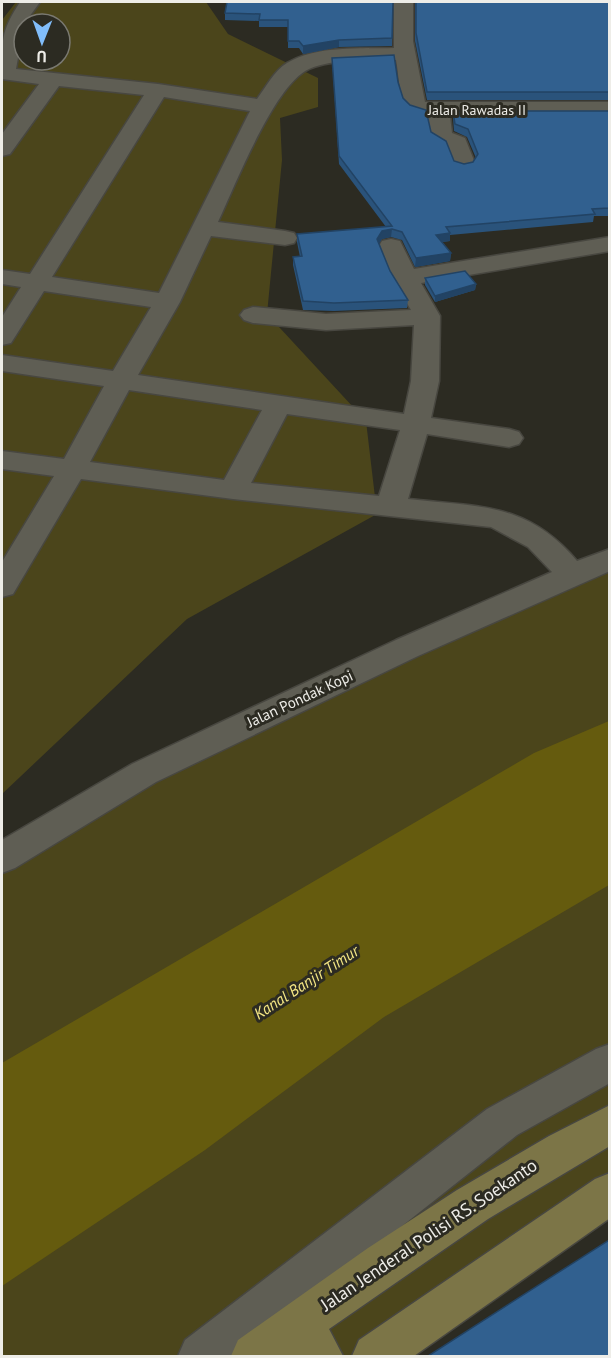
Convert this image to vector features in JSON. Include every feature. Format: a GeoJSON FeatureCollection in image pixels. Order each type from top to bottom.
{"type":"FeatureCollection","features":[{"type":"Feature","properties":{"kind":"main road","name":"Jalan Jenderal Polisi RS. Soekanto"},"geometry":{"type":"LineString","coordinates":[[254,1356],[309,1340],[321,1306],[543,1159],[609,1124]]}},
{"type":"Feature","properties":{"kind":"main road"},"geometry":{"type":"LineString","coordinates":[[375,1356],[609,1193]]}},
{"type":"Feature","properties":{"kind":"street"},"geometry":{"type":"LineString","coordinates":[[2,16],[9,2]]}},
{"type":"Feature","properties":{"kind":"street"},"geometry":{"type":"LineString","coordinates":[[30,2],[15,23],[5,70],[8,74],[158,90],[264,107]]}},
{"type":"Feature","properties":{"kind":"street","name":"Jalan Rawadas II"},"geometry":{"type":"LineString","coordinates":[[404,2],[403,41],[415,106],[428,111],[609,109]]}},
{"type":"Feature","properties":{"kind":"street"},"geometry":{"type":"LineString","coordinates":[[2,587],[73,468],[167,302],[264,107],[294,68],[336,57],[405,54]]}},
{"type":"Feature","properties":{"kind":"street"},"geometry":{"type":"LineString","coordinates":[[2,149],[52,80]]}},
{"type":"Feature","properties":{"kind":"street"},"geometry":{"type":"LineString","coordinates":[[2,337],[158,90]]}},
{"type":"Feature","properties":{"kind":"street"},"geometry":{"type":"LineString","coordinates":[[440,111],[441,136],[457,143],[464,163]]}},
{"type":"Feature","properties":{"kind":"street"},"geometry":{"type":"LineString","coordinates":[[204,228],[285,238]]}},
{"type":"Feature","properties":{"kind":"street"},"geometry":{"type":"LineString","coordinates":[[405,278],[609,244]]}},
{"type":"Feature","properties":{"kind":"street"},"geometry":{"type":"LineString","coordinates":[[391,246],[405,278],[417,295],[427,316],[425,381],[416,424],[391,507]]}},
{"type":"Feature","properties":{"kind":"street"},"geometry":{"type":"LineString","coordinates":[[2,277],[167,302]]}},
{"type":"Feature","properties":{"kind":"street"},"geometry":{"type":"LineString","coordinates":[[253,315],[326,322],[378,321],[427,316]]}},
{"type":"Feature","properties":{"kind":"street"},"geometry":{"type":"LineString","coordinates":[[2,363],[509,438]]}},
{"type":"Feature","properties":{"kind":"street"},"geometry":{"type":"LineString","coordinates":[[233,490],[279,403]]}},
{"type":"Feature","properties":{"kind":"street"},"geometry":{"type":"LineString","coordinates":[[2,460],[233,490],[496,518],[525,529],[545,543],[572,576]]}},
{"type":"Feature","properties":{"kind":"street","name":"Jalan Pondak Kopi"},"geometry":{"type":"LineString","coordinates":[[2,858],[144,773],[407,648],[609,559]]}},
{"type":"Feature","properties":{"kind":"street"},"geometry":{"type":"LineString","coordinates":[[201,1356],[502,1122],[609,1062]]}},
{"type":"Feature","properties":{"kind":"shaded area"},"geometry":{"type":"Polygon","coordinates":[[[16,2],[206,2],[228,34],[318,78],[318,107],[280,118],[282,160],[267,314],[366,421],[377,514],[187,619],[2,794],[2,20],[16,2]]]}},
{"type":"Feature","properties":{"kind":"shaded area"},"geometry":{"type":"Polygon","coordinates":[[[609,560],[609,1193],[375,1356],[320,1356],[298,1325],[254,1356],[2,1356],[2,858],[144,773],[609,560]]]}},
{"type":"Feature","properties":{"kind":"water","name":"Kanal Banjir Timur"},"geometry":{"type":"Polygon","coordinates":[[[609,721],[609,885],[384,1017],[205,1150],[2,1286],[2,1063],[534,753],[609,721]]]}},
{"type":"Feature","properties":{"kind":"building"},"geometry":{"type":"Polygon","coordinates":[[[227,2],[393,2],[392,38],[339,40],[303,46],[299,41],[288,41],[288,20],[259,20],[260,14],[225,13],[227,2]]]}},
{"type":"Feature","properties":{"kind":"building"},"geometry":{"type":"Polygon","coordinates":[[[416,2],[609,2],[609,92],[427,92],[416,33],[416,2]]]}},
{"type":"Feature","properties":{"kind":"building"},"geometry":{"type":"Polygon","coordinates":[[[394,55],[403,98],[410,105],[426,110],[431,132],[446,141],[454,161],[464,164],[473,162],[478,154],[468,129],[455,124],[453,111],[609,111],[609,208],[592,209],[595,214],[446,227],[450,233],[436,235],[451,253],[416,258],[402,232],[392,229],[382,231],[377,239],[390,271],[408,300],[334,303],[303,301],[293,257],[302,256],[297,234],[392,226],[339,156],[332,58],[394,55]]]}},
{"type":"Feature","properties":{"kind":"building"},"geometry":{"type":"Polygon","coordinates":[[[465,271],[476,284],[435,296],[425,278],[465,271]]]}},
{"type":"Feature","properties":{"kind":"building"},"geometry":{"type":"Polygon","coordinates":[[[609,1240],[609,1356],[428,1356],[609,1240]]]}}]}
